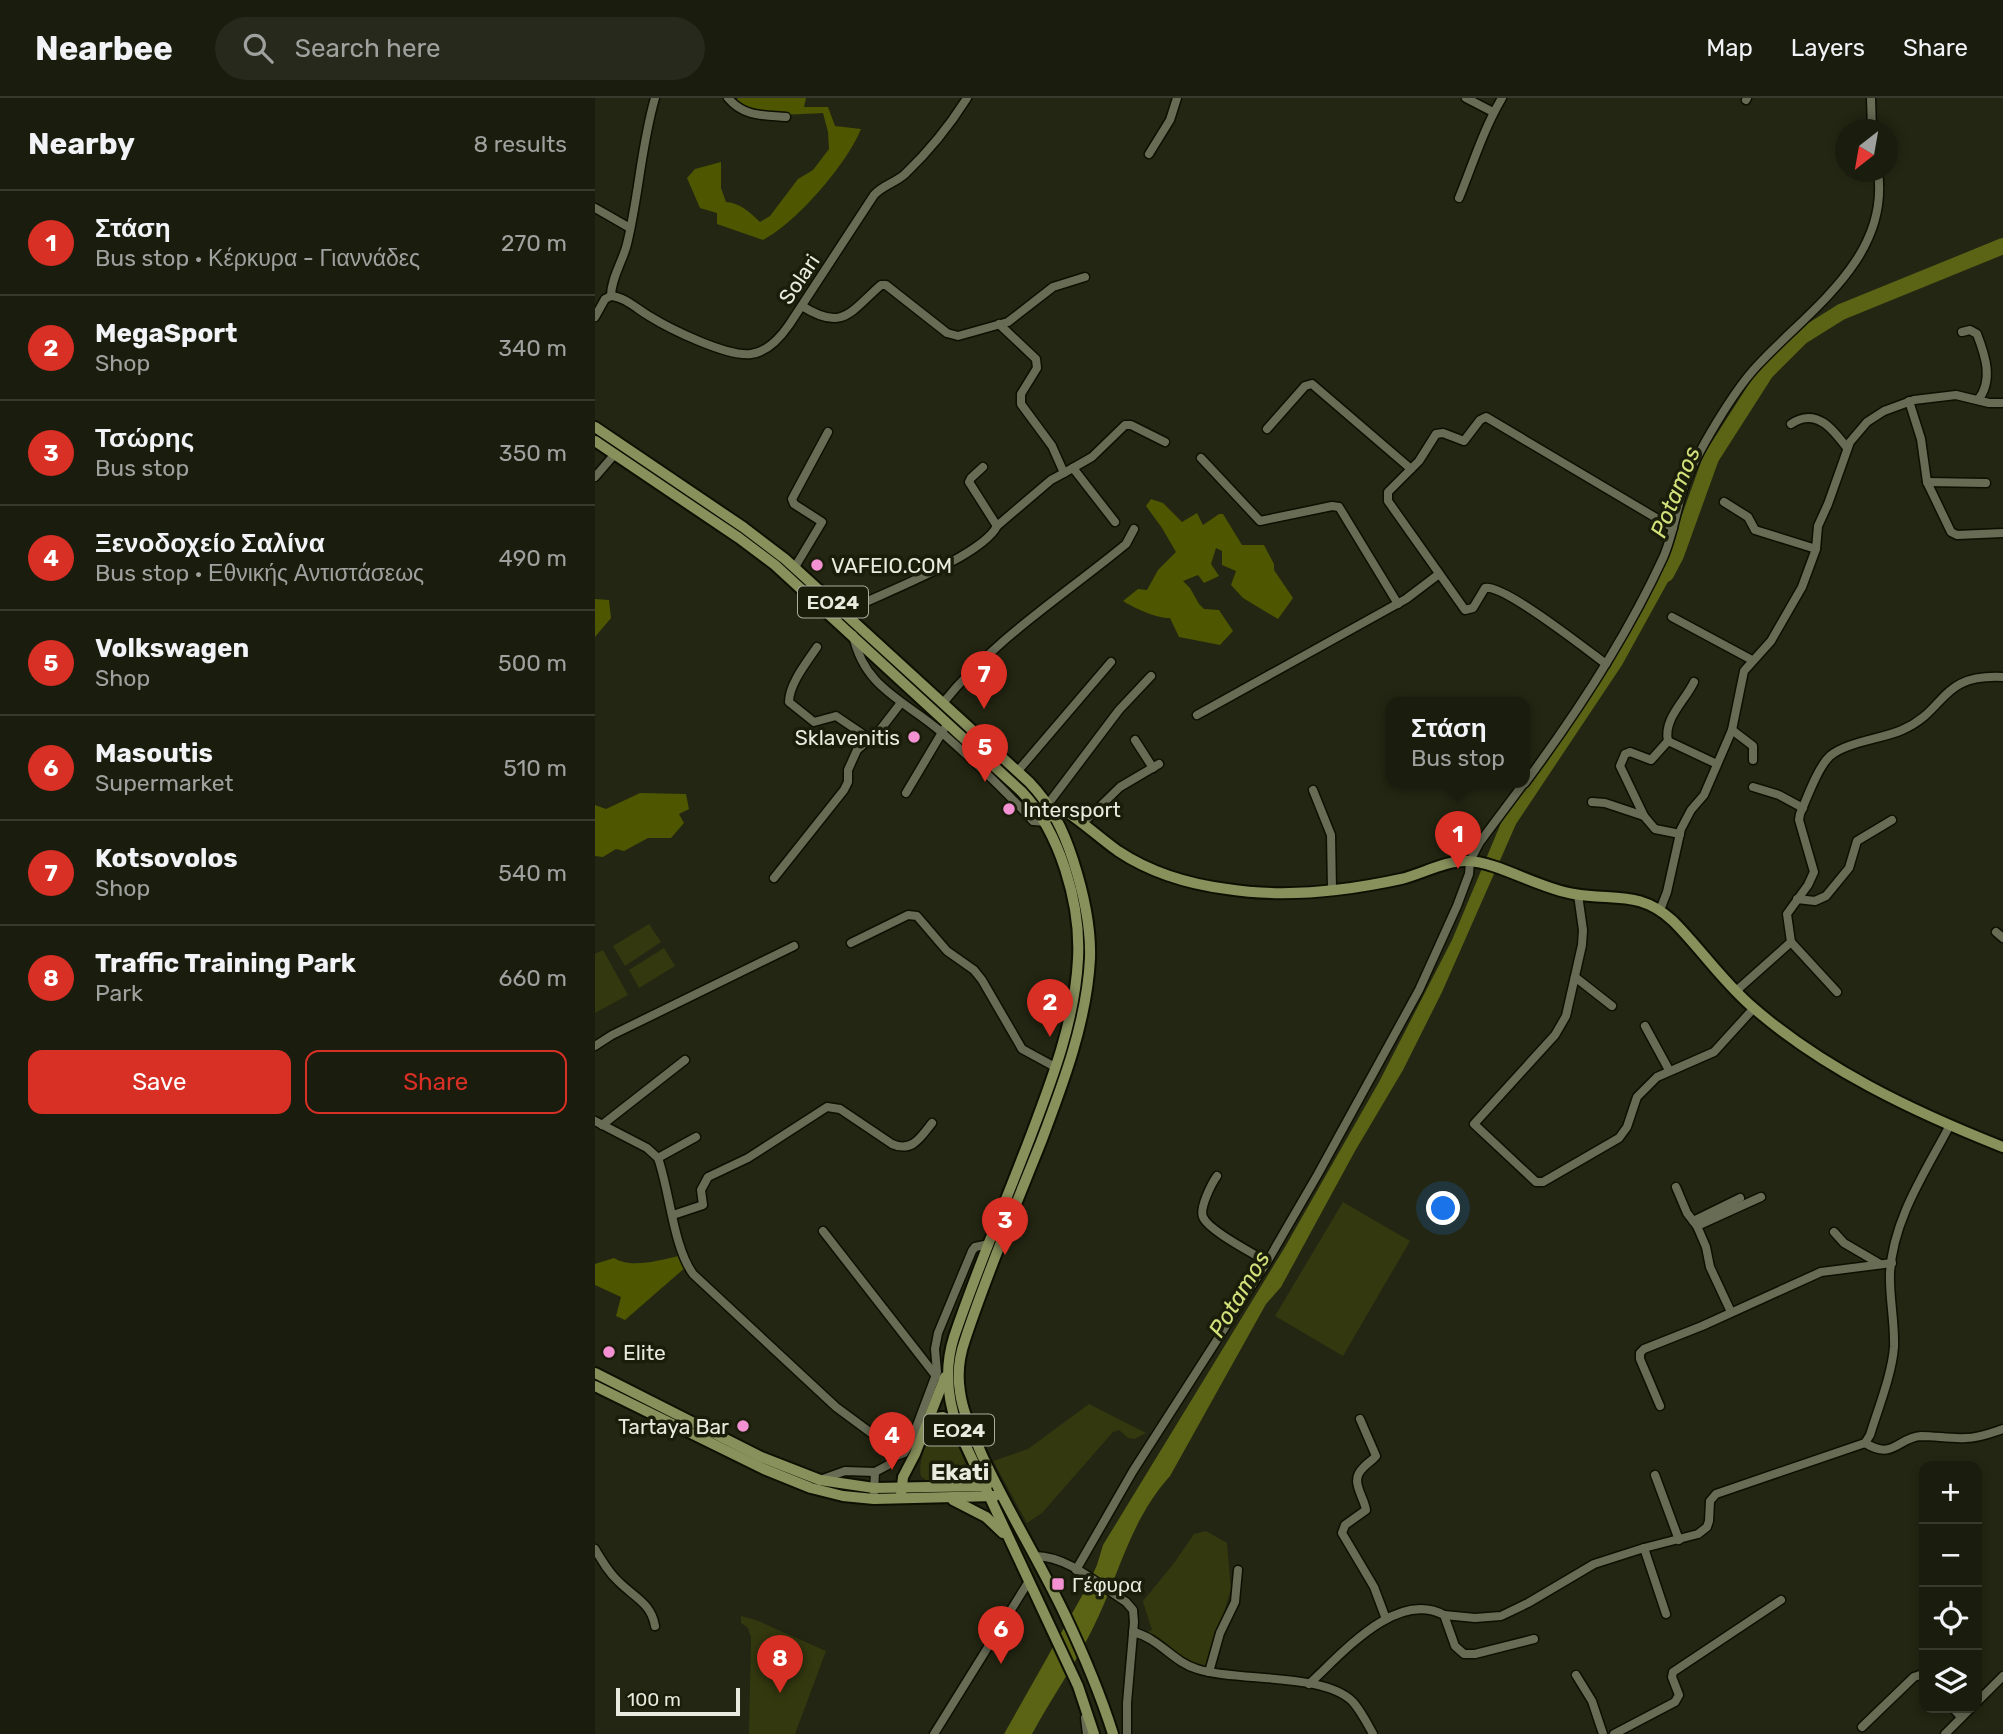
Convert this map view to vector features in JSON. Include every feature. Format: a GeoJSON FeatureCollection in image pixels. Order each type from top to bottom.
{"type":"FeatureCollection","features":[{"type":"Feature","properties":{"kind":"main road","name":"ΕΟ24"},"geometry":{"type":"LineString","coordinates":[[595,428],[752,534],[795,567],[943,703],[1010,780],[1051,820],[1077,873],[1090,946],[1087,984],[1077,1031],[1057,1099],[969,1326],[960,1361],[960,1394],[965,1416],[1000,1491],[1065,1614],[1090,1670],[1113,1734]]}},
{"type":"Feature","properties":{"kind":"main road","name":"ΕΟ24"},"geometry":{"type":"LineString","coordinates":[[595,441],[762,554],[853,634],[945,728],[1010,780],[1048,804],[1056,846],[1070,888],[1079,946],[1074,995],[1055,1067],[942,1373],[958,1429],[1078,1686],[1094,1734]]}},
{"type":"Feature","properties":{"kind":"main road"},"geometry":{"type":"LineString","coordinates":[[1051,820],[1064,811],[1141,865],[1183,880],[1229,890],[1261,893],[1332,889],[1387,881],[1454,863],[1476,862],[1555,890],[1578,895],[1635,899],[1660,910],[1698,946],[1754,1008],[1830,1063],[1950,1125],[2003,1147]]}},
{"type":"Feature","properties":{"kind":"main road"},"geometry":{"type":"LineString","coordinates":[[595,1373],[761,1457],[820,1480],[874,1494]]}},
{"type":"Feature","properties":{"kind":"main road"},"geometry":{"type":"LineString","coordinates":[[901,1494],[903,1478],[928,1419],[942,1373]]}},
{"type":"Feature","properties":{"kind":"main road"},"geometry":{"type":"LineString","coordinates":[[595,1386],[789,1480],[831,1493],[1000,1491]]}},
{"type":"Feature","properties":{"kind":"main road"},"geometry":{"type":"LineString","coordinates":[[928,1419],[940,1416],[948,1418],[958,1429]]}},
{"type":"Feature","properties":{"kind":"main road"},"geometry":{"type":"LineString","coordinates":[[915,1454],[917,1494]]}},
{"type":"Feature","properties":{"kind":"main road"},"geometry":{"type":"LineString","coordinates":[[947,1498],[986,1491]]}},
{"type":"Feature","properties":{"kind":"main road"},"geometry":{"type":"LineString","coordinates":[[917,1494],[947,1498],[975,1510],[1008,1537]]}},
{"type":"Feature","properties":{"kind":"street"},"geometry":{"type":"LineString","coordinates":[[595,317],[605,299],[611,296],[630,228],[638,192],[641,151],[655,98]]}},
{"type":"Feature","properties":{"kind":"street"},"geometry":{"type":"LineString","coordinates":[[728,98],[736,107],[747,113],[786,117]]}},
{"type":"Feature","properties":{"kind":"street","name":"Solari"},"geometry":{"type":"LineString","coordinates":[[611,296],[691,338],[747,355],[762,350],[775,342],[802,306],[874,195],[906,173],[967,98]]}},
{"type":"Feature","properties":{"kind":"street"},"geometry":{"type":"LineString","coordinates":[[1149,155],[1170,120],[1177,98]]}},
{"type":"Feature","properties":{"kind":"street"},"geometry":{"type":"LineString","coordinates":[[1466,98],[1493,113]]}},
{"type":"Feature","properties":{"kind":"street"},"geometry":{"type":"LineString","coordinates":[[1458,198],[1474,163],[1482,135],[1502,98]]}},
{"type":"Feature","properties":{"kind":"street"},"geometry":{"type":"LineString","coordinates":[[1871,98],[1872,119]]}},
{"type":"Feature","properties":{"kind":"street"},"geometry":{"type":"LineString","coordinates":[[1530,774],[1606,664],[1663,557],[1685,484],[1732,400],[1756,366],[1813,314],[1859,256],[1876,216],[1878,182]]}},
{"type":"Feature","properties":{"kind":"street"},"geometry":{"type":"LineString","coordinates":[[595,208],[630,228]]}},
{"type":"Feature","properties":{"kind":"street"},"geometry":{"type":"LineString","coordinates":[[802,306],[823,318],[837,318],[853,310],[881,285],[886,285],[952,336],[963,335],[1014,319],[1053,288],[1084,277]]}},
{"type":"Feature","properties":{"kind":"street"},"geometry":{"type":"LineString","coordinates":[[999,324],[1036,359],[1037,369],[1021,394],[1021,404],[1068,470],[1115,522]]}},
{"type":"Feature","properties":{"kind":"street"},"geometry":{"type":"LineString","coordinates":[[1962,332],[1970,330],[1977,334],[1986,362],[1986,388],[1978,400]]}},
{"type":"Feature","properties":{"kind":"street"},"geometry":{"type":"LineString","coordinates":[[1267,429],[1305,386],[1312,384],[1411,469]]}},
{"type":"Feature","properties":{"kind":"street"},"geometry":{"type":"LineString","coordinates":[[1660,910],[1667,892],[1680,834],[1691,810],[1704,795],[1732,730],[1744,671],[1771,641],[1802,587],[1816,549],[1818,526],[1847,448],[1867,422],[1884,411],[1909,401],[1956,395],[2003,403]]}},
{"type":"Feature","properties":{"kind":"street"},"geometry":{"type":"LineString","coordinates":[[1909,401],[1921,439],[1927,482],[1952,533],[2003,533]]}},
{"type":"Feature","properties":{"kind":"street"},"geometry":{"type":"LineString","coordinates":[[1606,664],[1518,601],[1492,587],[1485,588],[1473,608],[1465,610],[1387,499],[1389,490],[1425,454],[1436,434],[1441,433],[1464,441],[1480,420],[1486,417],[1673,528]]}},
{"type":"Feature","properties":{"kind":"street"},"geometry":{"type":"LineString","coordinates":[[1791,424],[1800,419],[1817,419],[1832,429],[1847,448]]}},
{"type":"Feature","properties":{"kind":"street"},"geometry":{"type":"LineString","coordinates":[[845,614],[937,569],[989,537],[997,526],[1030,496],[1092,457],[1125,425],[1131,425],[1165,442]]}},
{"type":"Feature","properties":{"kind":"street"},"geometry":{"type":"LineString","coordinates":[[795,567],[822,524],[820,519],[795,504],[792,499],[828,432]]}},
{"type":"Feature","properties":{"kind":"street"},"geometry":{"type":"LineString","coordinates":[[595,477],[614,455]]}},
{"type":"Feature","properties":{"kind":"street"},"geometry":{"type":"LineString","coordinates":[[1201,458],[1260,521],[1332,506],[1339,507],[1398,604]]}},
{"type":"Feature","properties":{"kind":"street"},"geometry":{"type":"LineString","coordinates":[[983,467],[969,482],[997,526]]}},
{"type":"Feature","properties":{"kind":"street"},"geometry":{"type":"LineString","coordinates":[[1927,482],[1986,484]]}},
{"type":"Feature","properties":{"kind":"street"},"geometry":{"type":"LineString","coordinates":[[1724,502],[1748,517],[1755,530],[1816,549]]}},
{"type":"Feature","properties":{"kind":"street"},"geometry":{"type":"LineString","coordinates":[[943,703],[966,674],[1037,611],[1126,544],[1134,529]]}},
{"type":"Feature","properties":{"kind":"street"},"geometry":{"type":"LineString","coordinates":[[1197,715],[1398,604],[1439,575]]}},
{"type":"Feature","properties":{"kind":"street"},"geometry":{"type":"LineString","coordinates":[[1672,617],[1752,660]]}},
{"type":"Feature","properties":{"kind":"street"},"geometry":{"type":"LineString","coordinates":[[853,634],[863,666],[874,680],[900,704],[945,728],[906,793]]}},
{"type":"Feature","properties":{"kind":"street"},"geometry":{"type":"LineString","coordinates":[[817,647],[789,696],[789,702],[814,722],[831,716],[839,717],[870,739]]}},
{"type":"Feature","properties":{"kind":"street"},"geometry":{"type":"LineString","coordinates":[[1010,780],[1111,662]]}},
{"type":"Feature","properties":{"kind":"street"},"geometry":{"type":"LineString","coordinates":[[1048,804],[1119,710],[1151,676]]}},
{"type":"Feature","properties":{"kind":"street"},"geometry":{"type":"LineString","coordinates":[[1837,992],[1791,942],[1786,918],[1814,872],[1799,820],[1824,764],[1833,754],[1914,725],[1927,716],[1947,692],[1960,682],[2003,677]]}},
{"type":"Feature","properties":{"kind":"street"},"geometry":{"type":"LineString","coordinates":[[1680,834],[1655,829],[1644,816],[1621,769],[1621,759],[1630,752],[1651,760],[1668,741],[1669,723],[1694,682]]}},
{"type":"Feature","properties":{"kind":"street"},"geometry":{"type":"LineString","coordinates":[[774,878],[844,790],[854,755],[880,730],[900,704]]}},
{"type":"Feature","properties":{"kind":"street"},"geometry":{"type":"LineString","coordinates":[[1732,730],[1753,746],[1753,760]]}},
{"type":"Feature","properties":{"kind":"street"},"geometry":{"type":"LineString","coordinates":[[1082,824],[1120,787],[1156,766],[1135,740]]}},
{"type":"Feature","properties":{"kind":"street"},"geometry":{"type":"LineString","coordinates":[[1668,741],[1717,764]]}},
{"type":"Feature","properties":{"kind":"street"},"geometry":{"type":"LineString","coordinates":[[1753,786],[1779,795],[1803,808]]}},
{"type":"Feature","properties":{"kind":"street"},"geometry":{"type":"LineString","coordinates":[[1076,1570],[1133,1471],[1267,1262],[1318,1174],[1419,990],[1476,862],[1480,842],[1520,788]]}},
{"type":"Feature","properties":{"kind":"street"},"geometry":{"type":"LineString","coordinates":[[1313,790],[1331,835],[1332,889]]}},
{"type":"Feature","properties":{"kind":"street"},"geometry":{"type":"LineString","coordinates":[[1592,802],[1605,803],[1644,816]]}},
{"type":"Feature","properties":{"kind":"street"},"geometry":{"type":"LineString","coordinates":[[1797,899],[1815,901],[1826,896],[1849,869],[1857,841],[1892,820]]}},
{"type":"Feature","properties":{"kind":"street"},"geometry":{"type":"LineString","coordinates":[[1578,895],[1583,938],[1561,1028],[1474,1124],[1534,1181],[1540,1182],[1619,1138],[1627,1127],[1637,1097],[1657,1077],[1714,1052],[1754,1008]]}},
{"type":"Feature","properties":{"kind":"street"},"geometry":{"type":"LineString","coordinates":[[851,943],[908,915],[917,916],[947,951],[982,979],[1023,1049],[1055,1067]]}},
{"type":"Feature","properties":{"kind":"street"},"geometry":{"type":"LineString","coordinates":[[1736,991],[1791,942]]}},
{"type":"Feature","properties":{"kind":"street"},"geometry":{"type":"LineString","coordinates":[[595,1046],[794,946]]}},
{"type":"Feature","properties":{"kind":"street"},"geometry":{"type":"LineString","coordinates":[[1575,977],[1612,1006]]}},
{"type":"Feature","properties":{"kind":"street"},"geometry":{"type":"LineString","coordinates":[[1645,1026],[1669,1070]]}},
{"type":"Feature","properties":{"kind":"street"},"geometry":{"type":"LineString","coordinates":[[685,1060],[598,1123],[647,1148],[658,1158],[681,1247],[687,1266],[693,1274],[836,1407],[890,1447],[894,1457]]}},
{"type":"Feature","properties":{"kind":"street"},"geometry":{"type":"LineString","coordinates":[[673,1215],[703,1205],[701,1190],[708,1177],[748,1158],[827,1107],[840,1109],[892,1144],[901,1147],[915,1143],[932,1122]]}},
{"type":"Feature","properties":{"kind":"street"},"geometry":{"type":"LineString","coordinates":[[1308,1684],[1369,1630],[1408,1609],[1420,1608],[1444,1615],[1475,1618],[1501,1616],[1594,1564],[1698,1534],[1707,1527],[1710,1501],[1716,1494],[1865,1443],[1870,1435],[1893,1351],[1894,1314],[1890,1272],[1904,1214],[1950,1125]]}},
{"type":"Feature","properties":{"kind":"street"},"geometry":{"type":"LineString","coordinates":[[658,1158],[695,1137]]}},
{"type":"Feature","properties":{"kind":"street"},"geometry":{"type":"LineString","coordinates":[[1217,1176],[1202,1210],[1203,1217],[1212,1227],[1267,1262]]}},
{"type":"Feature","properties":{"kind":"street"},"geometry":{"type":"LineString","coordinates":[[1676,1187],[1706,1247],[1710,1267],[1731,1312]]}},
{"type":"Feature","properties":{"kind":"street"},"geometry":{"type":"LineString","coordinates":[[1695,1224],[1761,1197]]}},
{"type":"Feature","properties":{"kind":"street"},"geometry":{"type":"LineString","coordinates":[[1695,1224],[1740,1198]]}},
{"type":"Feature","properties":{"kind":"street"},"geometry":{"type":"LineString","coordinates":[[823,1231],[942,1373]]}},
{"type":"Feature","properties":{"kind":"street"},"geometry":{"type":"LineString","coordinates":[[1834,1232],[1843,1242],[1880,1264]]}},
{"type":"Feature","properties":{"kind":"street"},"geometry":{"type":"LineString","coordinates":[[942,1373],[938,1368],[935,1341],[972,1251],[975,1247],[989,1244]]}},
{"type":"Feature","properties":{"kind":"street"},"geometry":{"type":"LineString","coordinates":[[1660,1406],[1640,1359],[1642,1350],[1821,1272],[1892,1263]]}},
{"type":"Feature","properties":{"kind":"street"},"geometry":{"type":"LineString","coordinates":[[820,1480],[845,1471],[875,1472],[890,1464],[894,1457],[904,1453],[942,1373]]}},
{"type":"Feature","properties":{"kind":"street"},"geometry":{"type":"LineString","coordinates":[[1360,1419],[1375,1457],[1363,1467],[1357,1478],[1366,1510],[1345,1525],[1342,1533],[1374,1587],[1386,1619]]}},
{"type":"Feature","properties":{"kind":"street"},"geometry":{"type":"LineString","coordinates":[[1865,1443],[1886,1450],[1916,1437],[1980,1437],[2003,1429]]}},
{"type":"Feature","properties":{"kind":"street"},"geometry":{"type":"LineString","coordinates":[[874,1494],[875,1472]]}},
{"type":"Feature","properties":{"kind":"street"},"geometry":{"type":"LineString","coordinates":[[1655,1475],[1679,1539]]}},
{"type":"Feature","properties":{"kind":"street"},"geometry":{"type":"LineString","coordinates":[[1644,1548],[1666,1614]]}},
{"type":"Feature","properties":{"kind":"street"},"geometry":{"type":"LineString","coordinates":[[595,1549],[618,1582],[650,1608],[655,1626]]}},
{"type":"Feature","properties":{"kind":"street"},"geometry":{"type":"LineString","coordinates":[[1035,1556],[1052,1558],[1076,1570],[1133,1610],[1127,1734]]}},
{"type":"Feature","properties":{"kind":"street"},"geometry":{"type":"LineString","coordinates":[[1209,1672],[1220,1633],[1234,1602],[1238,1570]]}},
{"type":"Feature","properties":{"kind":"street"},"geometry":{"type":"LineString","coordinates":[[935,1734],[1029,1581]]}},
{"type":"Feature","properties":{"kind":"street"},"geometry":{"type":"LineString","coordinates":[[1613,1734],[1675,1702],[1679,1695],[1672,1677],[1673,1672],[1781,1600]]}},
{"type":"Feature","properties":{"kind":"street"},"geometry":{"type":"LineString","coordinates":[[1444,1615],[1455,1646],[1464,1654],[1475,1654],[1534,1639]]}},
{"type":"Feature","properties":{"kind":"street"},"geometry":{"type":"LineString","coordinates":[[1133,1632],[1156,1642],[1186,1665],[1209,1672],[1308,1684],[1348,1699],[1356,1706],[1373,1734]]}},
{"type":"Feature","properties":{"kind":"street"},"geometry":{"type":"LineString","coordinates":[[1576,1675],[1592,1701],[1603,1734]]}},
{"type":"Feature","properties":{"kind":"street"},"geometry":{"type":"LineString","coordinates":[[1862,1727],[1915,1677],[1919,1677]]}},
{"type":"Feature","properties":{"kind":"street"},"geometry":{"type":"LineString","coordinates":[[1982,1697],[2002,1679]]}},
{"type":"Feature","properties":{"kind":"street"},"geometry":{"type":"LineString","coordinates":[[1083,1702],[1087,1734]]}},
{"type":"Feature","properties":{"kind":"street"},"geometry":{"type":"LineString","coordinates":[[1957,1713],[1961,1717]]}},
{"type":"Feature","properties":{"kind":"street"},"geometry":{"type":"LineString","coordinates":[[1945,1734],[1965,1713]]}},
{"type":"Feature","properties":{"kind":"shaded area"},"geometry":{"type":"Polygon","coordinates":[[[738,98],[806,98],[804,107],[828,107],[835,126],[861,129],[833,175],[805,207],[763,240],[717,224],[717,213],[700,208],[687,178],[695,169],[721,162],[721,188],[726,202],[740,206],[760,222],[770,216],[798,179],[813,170],[829,149],[828,132],[823,113],[755,111],[736,101],[738,98]]]}},
{"type":"Feature","properties":{"kind":"shaded area"},"geometry":{"type":"Polygon","coordinates":[[[1151,499],[1163,503],[1182,522],[1197,513],[1203,525],[1223,514],[1242,545],[1264,545],[1274,564],[1274,570],[1293,598],[1278,619],[1243,598],[1231,585],[1236,571],[1222,565],[1222,551],[1216,548],[1211,564],[1219,576],[1204,583],[1198,575],[1183,581],[1204,609],[1219,610],[1233,631],[1220,645],[1179,637],[1170,618],[1153,615],[1123,601],[1138,589],[1147,590],[1158,570],[1176,552],[1146,506],[1151,499]]]}},
{"type":"Feature","properties":{"kind":"shaded area"},"geometry":{"type":"Polygon","coordinates":[[[1676,555],[1680,560],[1622,665],[1516,824],[1442,992],[1403,1070],[1355,1151],[1281,1287],[1266,1304],[1170,1476],[1144,1512],[1078,1657],[1032,1734],[1004,1734],[1087,1587],[1103,1545],[1285,1247],[1379,1082],[1452,940],[1501,823],[1525,788],[1530,788],[1530,781],[1608,667],[1668,560],[1676,555]]]}},
{"type":"Feature","properties":{"kind":"shaded area"},"geometry":{"type":"Polygon","coordinates":[[[595,599],[609,600],[611,618],[595,637],[595,599]]]}},
{"type":"Feature","properties":{"kind":"shaded area"},"geometry":{"type":"Polygon","coordinates":[[[640,793],[686,794],[689,809],[679,814],[684,823],[671,838],[648,838],[624,851],[616,849],[603,857],[595,856],[595,805],[606,809],[640,793]]]}},
{"type":"Feature","properties":{"kind":"shaded area"},"geometry":{"type":"Polygon","coordinates":[[[649,924],[661,942],[625,966],[613,946],[649,924]]]}},
{"type":"Feature","properties":{"kind":"shaded area"},"geometry":{"type":"Polygon","coordinates":[[[664,948],[675,966],[639,988],[629,970],[664,948]]]}},
{"type":"Feature","properties":{"kind":"shaded area"},"geometry":{"type":"Polygon","coordinates":[[[603,950],[628,995],[595,1013],[595,954],[603,950]]]}},
{"type":"Feature","properties":{"kind":"shaded area"},"geometry":{"type":"Polygon","coordinates":[[[1343,1202],[1410,1241],[1343,1356],[1275,1316],[1343,1202]]]}},
{"type":"Feature","properties":{"kind":"shaded area"},"geometry":{"type":"Polygon","coordinates":[[[679,1256],[687,1266],[625,1320],[616,1316],[621,1297],[595,1285],[595,1264],[614,1258],[637,1263],[679,1256]]]}},
{"type":"Feature","properties":{"kind":"shaded area"},"geometry":{"type":"Polygon","coordinates":[[[1089,1404],[1146,1433],[1135,1439],[1128,1438],[1119,1430],[1113,1432],[1042,1513],[1027,1523],[993,1461],[1028,1449],[1089,1404]]]}},
{"type":"Feature","properties":{"kind":"shaded area"},"geometry":{"type":"Polygon","coordinates":[[[940,1423],[951,1429],[973,1481],[928,1482],[921,1476],[925,1447],[940,1423]]]}},
{"type":"Feature","properties":{"kind":"shaded area"},"geometry":{"type":"Polygon","coordinates":[[[1206,1531],[1227,1543],[1231,1589],[1207,1669],[1190,1662],[1147,1632],[1152,1630],[1143,1601],[1194,1534],[1206,1531]]]}},
{"type":"Feature","properties":{"kind":"shaded area"},"geometry":{"type":"Polygon","coordinates":[[[741,1616],[826,1651],[795,1734],[749,1734],[751,1637],[748,1628],[741,1623],[741,1616]]]}},
{"type":"Feature","properties":{"kind":"waterway","name":"Potamos"},"geometry":{"type":"LineString","coordinates":[[1666,574],[1676,555],[1711,458],[1766,372],[1801,337],[1841,312],[2003,246]]}},
{"type":"Feature","properties":{"kind":"place","name":"VAFEIO.COM"},"geometry":{"type":"Point","coordinates":[817,565]}},
{"type":"Feature","properties":{"kind":"place","name":"Kotsovolos"},"geometry":{"type":"Point","coordinates":[984,709]}},
{"type":"Feature","properties":{"kind":"place","name":"Sklavenitis"},"geometry":{"type":"Point","coordinates":[914,737]}},
{"type":"Feature","properties":{"kind":"place","name":"Volkswagen"},"geometry":{"type":"Point","coordinates":[985,782]}},
{"type":"Feature","properties":{"kind":"place","name":"Intersport"},"geometry":{"type":"Point","coordinates":[1009,809]}},
{"type":"Feature","properties":{"kind":"place","name":"Στάση"},"geometry":{"type":"Point","coordinates":[1458,869]}},
{"type":"Feature","properties":{"kind":"place","name":"MegaSport"},"geometry":{"type":"Point","coordinates":[1050,1037]}},
{"type":"Feature","properties":{"kind":"place","name":"Τσώρης"},"geometry":{"type":"Point","coordinates":[1005,1255]}},
{"type":"Feature","properties":{"kind":"place","name":"Elite"},"geometry":{"type":"Point","coordinates":[609,1352]}},
{"type":"Feature","properties":{"kind":"place","name":"Tartaya Bar"},"geometry":{"type":"Point","coordinates":[743,1426]}},
{"type":"Feature","properties":{"kind":"place","name":"Ξενοδοχείο Σαλίνα"},"geometry":{"type":"Point","coordinates":[892,1470]}},
{"type":"Feature","properties":{"kind":"place","name":"Γέφυρα"},"geometry":{"type":"Point","coordinates":[1058,1584]}},
{"type":"Feature","properties":{"kind":"place","name":"Masoutis"},"geometry":{"type":"Point","coordinates":[1001,1664]}},
{"type":"Feature","properties":{"kind":"place","name":"Traffic Training Park"},"geometry":{"type":"Point","coordinates":[780,1693]}},
{"type":"Feature","properties":{"kind":"district","name":"Ekati"},"geometry":{"type":"Point","coordinates":[960,1472]}}]}
